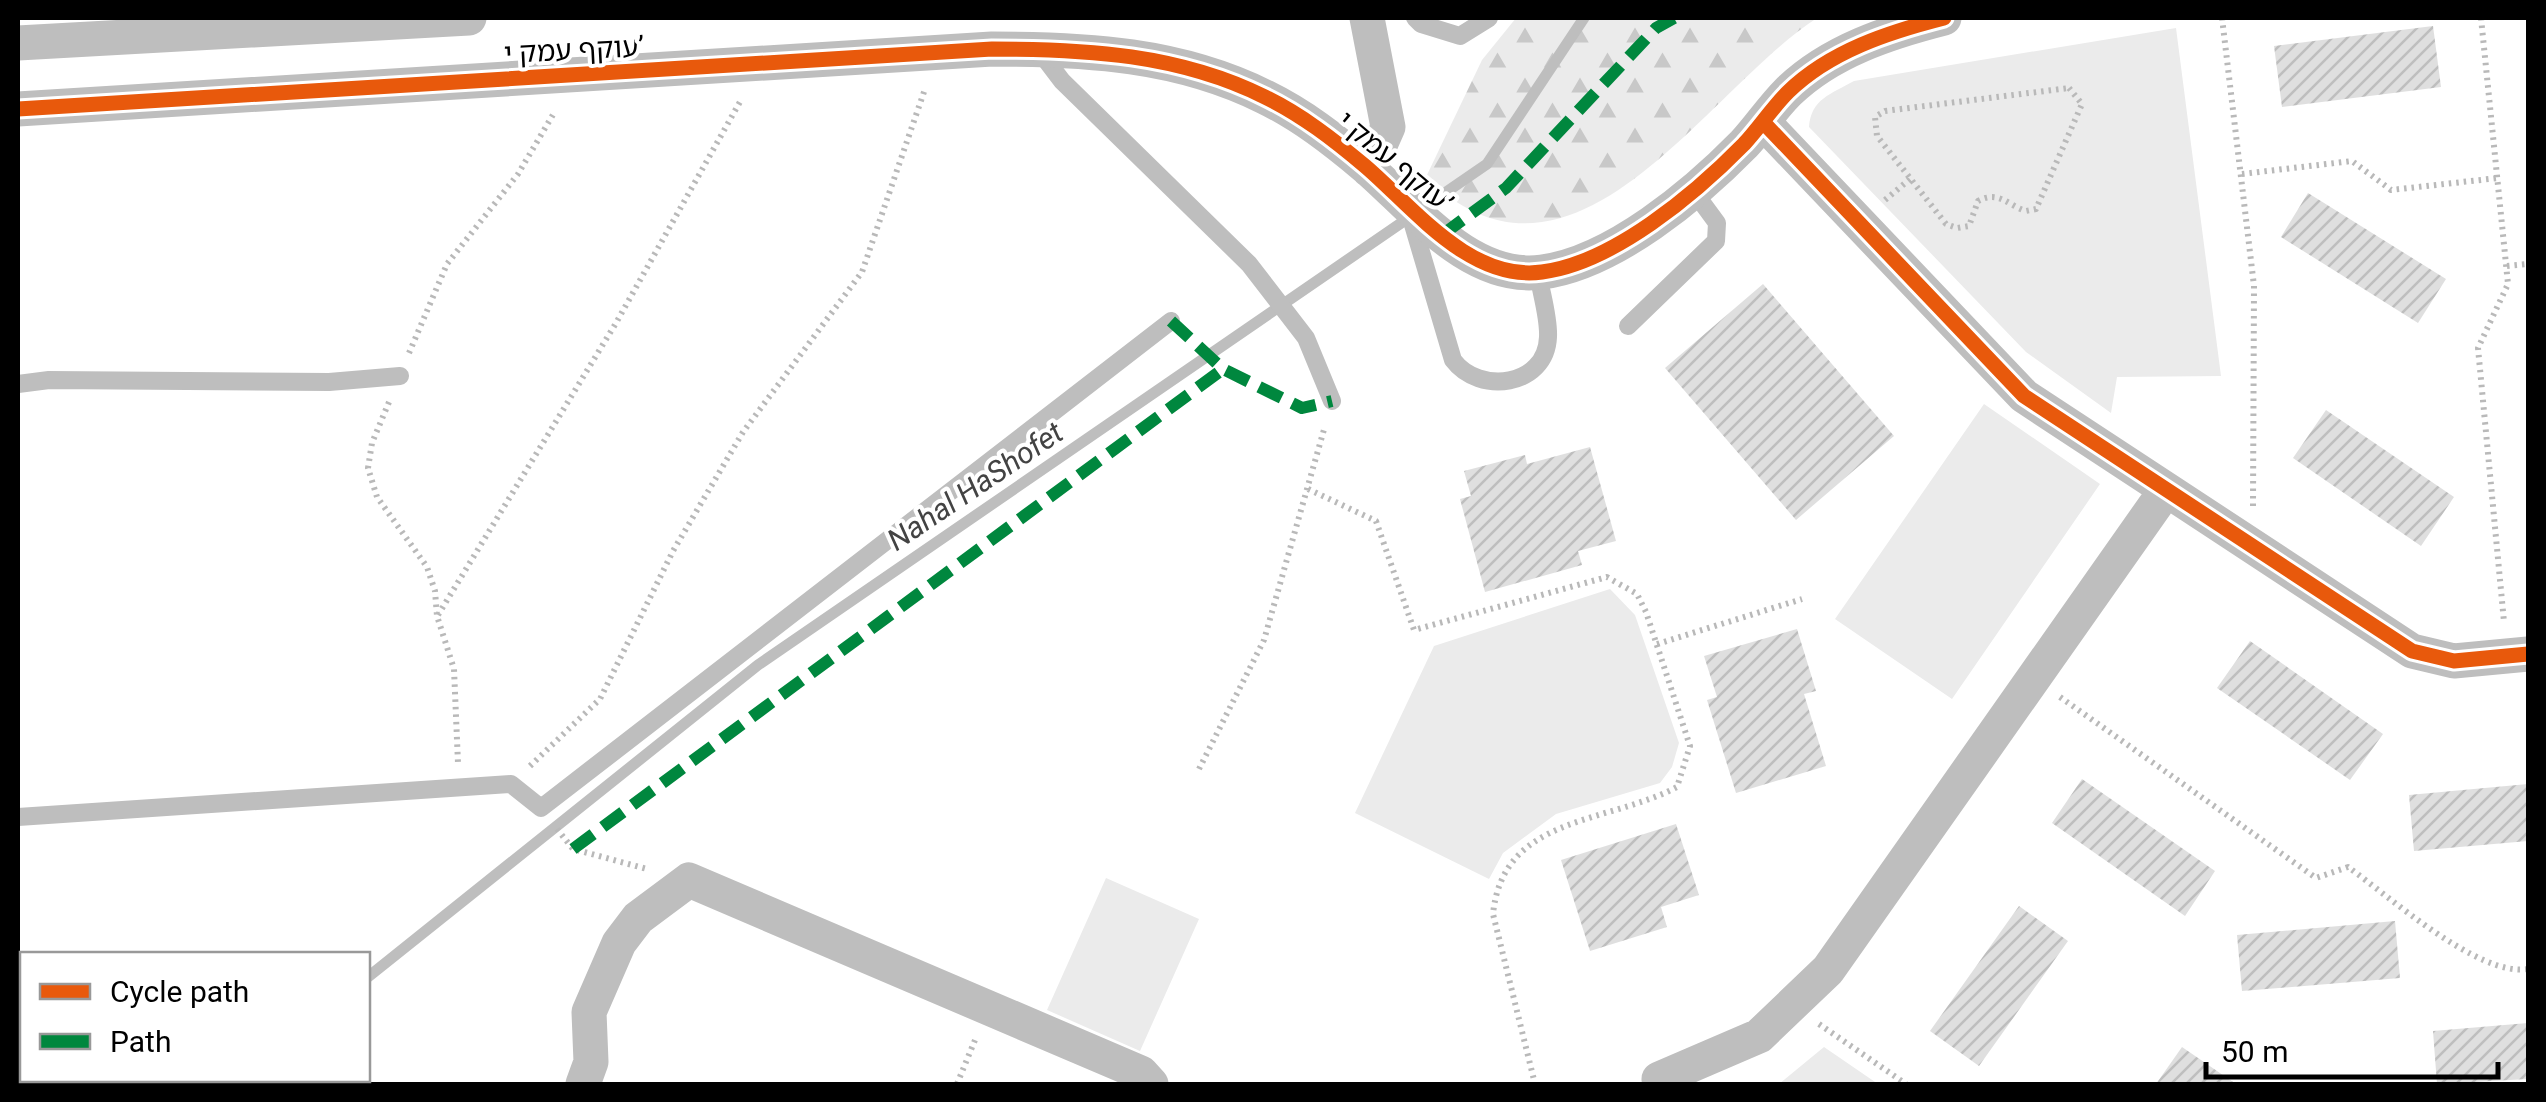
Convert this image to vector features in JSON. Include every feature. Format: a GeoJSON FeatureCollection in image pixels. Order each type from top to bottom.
{"type":"FeatureCollection","features":[{"type":"Feature","properties":{"kind":"street"},"geometry":{"type":"LineString","coordinates":[[18,43],[469,18]]}},
{"type":"Feature","properties":{"kind":"street"},"geometry":{"type":"LineString","coordinates":[[1367,18],[1388,127],[1369,170]]}},
{"type":"Feature","properties":{"kind":"street","name":"עוקף עמק י’"},"geometry":{"type":"LineString","coordinates":[[18,109],[938,52],[1038,49],[1134,55],[1204,72],[1264,97],[1324,133],[1460,249],[1496,266],[1538,273],[1613,249],[1692,189],[1789,92],[1826,64],[1879,38],[1944,18]]}},
{"type":"Feature","properties":{"kind":"street"},"geometry":{"type":"LineString","coordinates":[[1762,122],[2008,381],[2390,640],[2426,657],[2454,661],[2518,655]]}},
{"type":"Feature","properties":{"kind":"street"},"geometry":{"type":"LineString","coordinates":[[1660,1084],[1659,1079],[1759,1036],[1828,970],[2166,490]]}},
{"type":"Feature","properties":{"kind":"street"},"geometry":{"type":"LineString","coordinates":[[583,1084],[590,1062],[589,1012],[620,943],[638,918],[689,880],[1140,1073],[1151,1084]]}},
{"type":"Feature","properties":{"kind":"lane"},"geometry":{"type":"LineString","coordinates":[[1415,18],[1421,24],[1460,36],[1489,18]]}},
{"type":"Feature","properties":{"kind":"lane"},"geometry":{"type":"LineString","coordinates":[[1038,49],[1062,81],[1249,264],[1306,338],[1332,401]]}},
{"type":"Feature","properties":{"kind":"lane"},"geometry":{"type":"LineString","coordinates":[[1628,326],[1716,241],[1717,222],[1692,189]]}},
{"type":"Feature","properties":{"kind":"lane"},"geometry":{"type":"LineString","coordinates":[[1408,208],[1453,360],[1464,374],[1503,383],[1525,375],[1542,360],[1548,338],[1538,273]]}},
{"type":"Feature","properties":{"kind":"lane"},"geometry":{"type":"LineString","coordinates":[[18,817],[511,784],[541,808],[1170,322]]}},
{"type":"Feature","properties":{"kind":"lane"},"geometry":{"type":"LineString","coordinates":[[18,384],[48,380],[328,382],[400,376]]}},
{"type":"Feature","properties":{"kind":"path"},"geometry":{"type":"LineString","coordinates":[[2222,18],[2242,174],[2257,355],[2252,547]]}},
{"type":"Feature","properties":{"kind":"path"},"geometry":{"type":"LineString","coordinates":[[2481,18],[2508,284],[2478,348],[2518,655]]}},
{"type":"Feature","properties":{"kind":"path"},"geometry":{"type":"LineString","coordinates":[[511,784],[600,699],[673,552],[743,432],[862,272],[938,52]]}},
{"type":"Feature","properties":{"kind":"path"},"geometry":{"type":"LineString","coordinates":[[437,616],[616,323],[760,66]]}},
{"type":"Feature","properties":{"kind":"path"},"geometry":{"type":"LineString","coordinates":[[459,790],[454,669],[427,567],[376,497],[368,468],[372,442],[447,264],[518,174],[563,98],[561,76]]}},
{"type":"Feature","properties":{"kind":"path"},"geometry":{"type":"LineString","coordinates":[[2069,88],[2078,94],[2082,104],[2036,208],[2026,211],[2004,198],[1988,196],[1978,201],[1969,226],[1957,228],[1946,224],[1877,136],[1875,117],[1885,110],[2069,88]]}},
{"type":"Feature","properties":{"kind":"path"},"geometry":{"type":"LineString","coordinates":[[2242,174],[2352,161],[2391,190],[2498,178]]}},
{"type":"Feature","properties":{"kind":"path"},"geometry":{"type":"LineString","coordinates":[[2507,266],[2528,264]]}},
{"type":"Feature","properties":{"kind":"path"},"geometry":{"type":"LineString","coordinates":[[1198,769],[1264,640],[1332,401]]}},
{"type":"Feature","properties":{"kind":"path"},"geometry":{"type":"LineString","coordinates":[[1308,489],[1376,521],[1414,630],[1607,577],[1637,594],[1657,644],[1690,746],[1688,763],[1677,787],[1538,840],[1514,856],[1496,890],[1493,914],[1535,1084]]}},
{"type":"Feature","properties":{"kind":"path"},"geometry":{"type":"LineString","coordinates":[[1657,644],[1802,599]]}},
{"type":"Feature","properties":{"kind":"path"},"geometry":{"type":"LineString","coordinates":[[2034,679],[2316,878],[2348,867],[2475,957],[2514,972],[2528,969]]}},
{"type":"Feature","properties":{"kind":"path"},"geometry":{"type":"LineString","coordinates":[[573,849],[689,880]]}},
{"type":"Feature","properties":{"kind":"path"},"geometry":{"type":"LineString","coordinates":[[1793,1007],[1906,1084]]}},
{"type":"Feature","properties":{"kind":"green space"},"geometry":{"type":"Polygon","coordinates":[[[1516,18],[1817,18],[1774,51],[1635,178],[1585,209],[1533,223],[1480,214],[1426,177],[1482,60],[1516,18]]]}},
{"type":"Feature","properties":{"kind":"green space"},"geometry":{"type":"Polygon","coordinates":[[[2176,28],[2221,376],[2117,377],[2111,413],[2026,352],[1809,127],[1818,104],[1854,81],[2176,28]]]}},
{"type":"Feature","properties":{"kind":"green space"},"geometry":{"type":"Polygon","coordinates":[[[1984,404],[2100,484],[1952,699],[1835,619],[1984,404]]]}},
{"type":"Feature","properties":{"kind":"green space"},"geometry":{"type":"Polygon","coordinates":[[[1610,589],[1635,615],[1679,743],[1672,767],[1660,783],[1556,814],[1503,853],[1489,879],[1355,813],[1434,646],[1610,589]]]}},
{"type":"Feature","properties":{"kind":"green space"},"geometry":{"type":"Polygon","coordinates":[[[1106,878],[1199,919],[1140,1051],[1047,1010],[1106,878]]]}},
{"type":"Feature","properties":{"kind":"green space"},"geometry":{"type":"Polygon","coordinates":[[[1824,1047],[1878,1084],[1779,1084],[1824,1047]]]}},
{"type":"Feature","properties":{"kind":"building"},"geometry":{"type":"Polygon","coordinates":[[[2433,26],[2441,87],[2282,107],[2274,46],[2433,26]]]}},
{"type":"Feature","properties":{"kind":"building"},"geometry":{"type":"Polygon","coordinates":[[[2308,193],[2446,279],[2418,323],[2281,237],[2308,193]]]}},
{"type":"Feature","properties":{"kind":"building"},"geometry":{"type":"Polygon","coordinates":[[[1763,284],[1894,436],[1796,520],[1665,368],[1763,284]]]}},
{"type":"Feature","properties":{"kind":"building"},"geometry":{"type":"Polygon","coordinates":[[[2326,410],[2454,497],[2421,546],[2293,458],[2326,410]]]}},
{"type":"Feature","properties":{"kind":"building"},"geometry":{"type":"Polygon","coordinates":[[[1590,447],[1616,541],[1578,551],[1582,565],[1485,592],[1460,499],[1471,496],[1464,471],[1525,455],[1527,464],[1590,447]]]}},
{"type":"Feature","properties":{"kind":"building"},"geometry":{"type":"Polygon","coordinates":[[[1797,629],[1816,691],[1804,694],[1826,766],[1736,793],[1707,700],[1717,697],[1704,656],[1797,629]]]}},
{"type":"Feature","properties":{"kind":"building"},"geometry":{"type":"Polygon","coordinates":[[[2250,641],[2383,734],[2350,780],[2217,688],[2250,641]]]}},
{"type":"Feature","properties":{"kind":"building"},"geometry":{"type":"Polygon","coordinates":[[[2082,779],[2215,871],[2185,916],[2052,823],[2082,779]]]}},
{"type":"Feature","properties":{"kind":"building"},"geometry":{"type":"Polygon","coordinates":[[[2528,784],[2528,841],[2414,851],[2409,795],[2528,784]]]}},
{"type":"Feature","properties":{"kind":"building"},"geometry":{"type":"Polygon","coordinates":[[[1676,824],[1699,895],[1661,907],[1667,927],[1590,951],[1561,860],[1676,824]]]}},
{"type":"Feature","properties":{"kind":"building"},"geometry":{"type":"Polygon","coordinates":[[[2019,906],[2068,941],[1979,1066],[1930,1031],[2019,906]]]}},
{"type":"Feature","properties":{"kind":"building"},"geometry":{"type":"Polygon","coordinates":[[[2395,921],[2400,978],[2242,991],[2237,935],[2395,921]]]}},
{"type":"Feature","properties":{"kind":"building"},"geometry":{"type":"Polygon","coordinates":[[[2528,1023],[2528,1079],[2437,1084],[2433,1031],[2528,1023]]]}},
{"type":"Feature","properties":{"kind":"building"},"geometry":{"type":"Polygon","coordinates":[[[2182,1047],[2236,1084],[2156,1084],[2182,1047]]]}},
{"type":"Feature","properties":{"kind":"waterway","name":"Nahal HaShofet"},"geometry":{"type":"LineString","coordinates":[[370,975],[758,665],[1487,164],[1584,18]]}},
{"type":"Feature","properties":{"kind":"waterway","name":"Nahal HaShofet"},"geometry":{"type":"LineString","coordinates":[[230,1084],[234,1082]]}},
{"type":"Feature","properties":{"kind":"marked path"},"geometry":{"type":"LineString","coordinates":[[1442,235],[1506,188],[1656,28],[1674,18]]}},
{"type":"Feature","properties":{"kind":"marked path"},"geometry":{"type":"LineString","coordinates":[[1171,321],[1223,369],[1302,408],[1332,401]]}},
{"type":"Feature","properties":{"kind":"marked path"},"geometry":{"type":"LineString","coordinates":[[573,849],[1223,369]]}},
{"type":"Feature","properties":{"kind":"cycle path"},"geometry":{"type":"LineString","coordinates":[[18,109],[992,49],[1097,53],[1199,71],[1265,97],[1342,147],[1467,254],[1516,272],[1542,272],[1597,255],[1677,204],[1750,138],[1788,92],[1822,65],[1882,37],[1944,18]]}},
{"type":"Feature","properties":{"kind":"cycle path"},"geometry":{"type":"LineString","coordinates":[[1763,122],[2024,396],[2412,651],[2454,661],[2528,654]]}}]}
